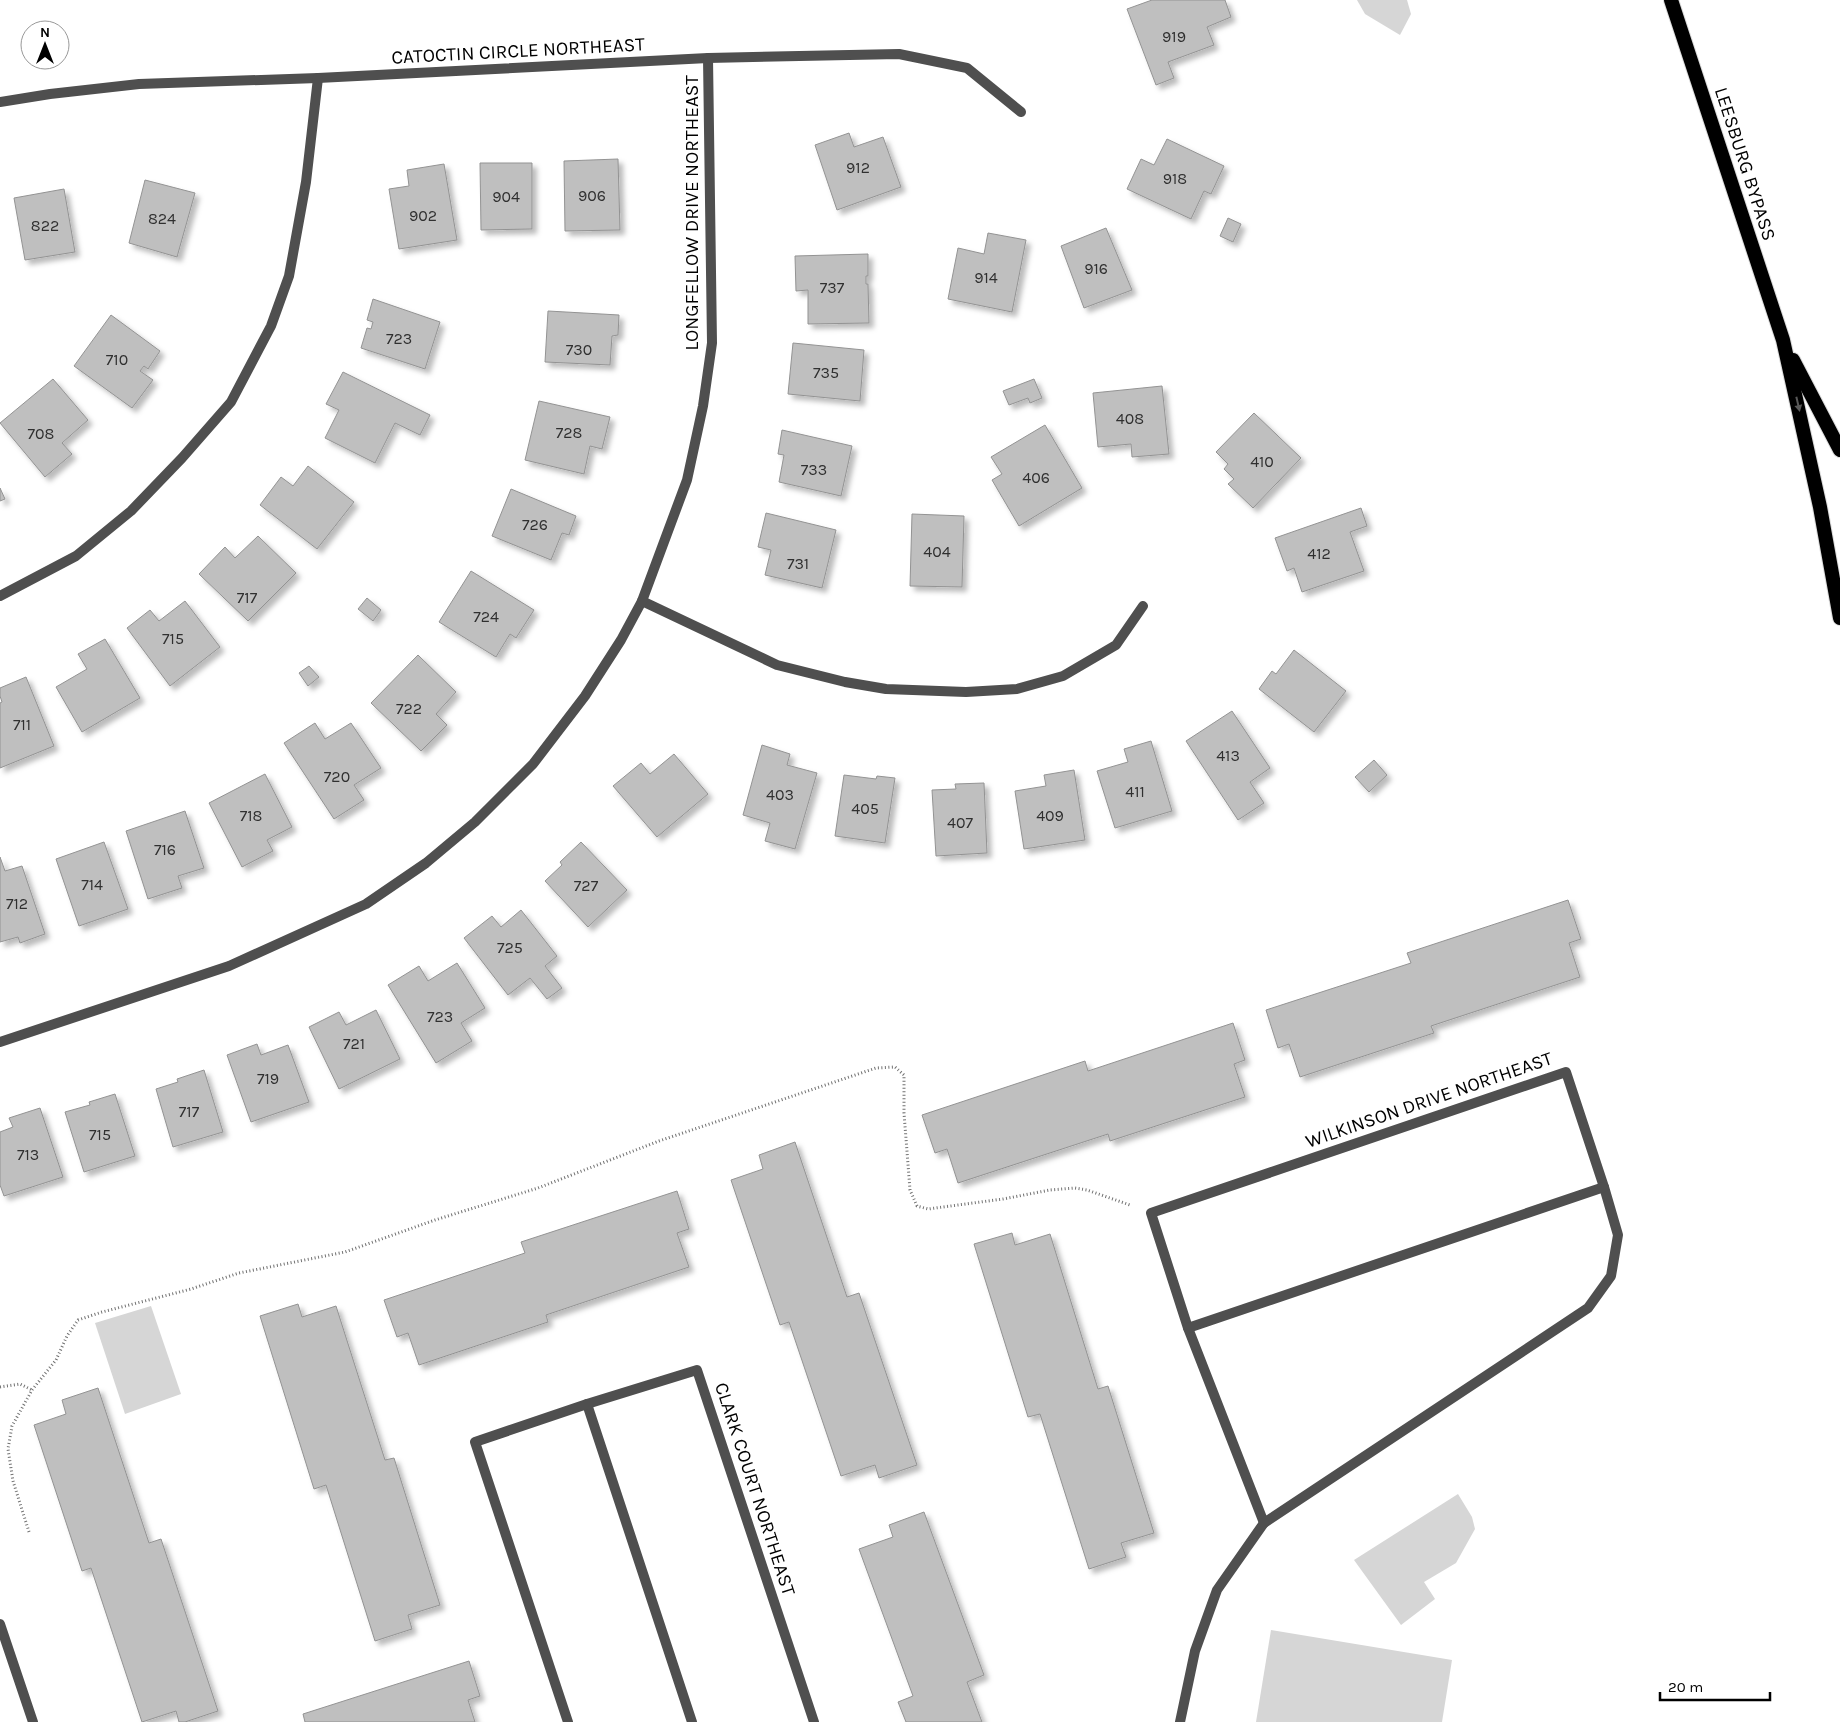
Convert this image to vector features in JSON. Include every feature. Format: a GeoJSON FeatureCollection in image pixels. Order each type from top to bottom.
{"type":"FeatureCollection","features":[{"type":"Feature","properties":{"kind":"highway","name":"LEESBURG BYPASS"},"geometry":{"type":"LineString","coordinates":[[1672,0],[1782,340],[1820,507],[1840,618]]}},
{"type":"Feature","properties":{"kind":"highway","name":"LEESBURG BYPASS"},"geometry":{"type":"LineString","coordinates":[[1782,340],[1840,450]]}},
{"type":"Feature","properties":{"kind":"street","name":"CATOCTIN CIRCLE NORTHEAST"},"geometry":{"type":"LineString","coordinates":[[0,102],[50,94],[139,84],[318,78],[708,58],[899,54],[967,68],[1022,112]]}},
{"type":"Feature","properties":{"kind":"street","name":"LONGFELLOW DRIVE NORTHEAST"},"geometry":{"type":"LineString","coordinates":[[0,1042],[229,966],[366,904],[426,864],[475,822],[533,764],[585,696],[621,640],[642,601],[686,480],[703,406],[712,343],[708,58]]}},
{"type":"Feature","properties":{"kind":"street"},"geometry":{"type":"LineString","coordinates":[[0,596],[76,556],[131,511],[182,458],[231,402],[271,326],[289,276],[306,182],[318,78]]}},
{"type":"Feature","properties":{"kind":"street"},"geometry":{"type":"LineString","coordinates":[[642,601],[777,665],[845,682],[886,689],[966,692],[1017,689],[1063,676],[1116,645],[1143,606]]}},
{"type":"Feature","properties":{"kind":"street","name":"WILKINSON DRIVE NORTHEAST"},"geometry":{"type":"LineString","coordinates":[[1152,1213],[1566,1072],[1618,1235],[1611,1276],[1588,1308],[1264,1523],[1217,1590],[1195,1650],[1180,1722]]}},
{"type":"Feature","properties":{"kind":"street"},"geometry":{"type":"LineString","coordinates":[[1188,1328],[1604,1187]]}},
{"type":"Feature","properties":{"kind":"street"},"geometry":{"type":"LineString","coordinates":[[1152,1213],[1188,1328],[1264,1523]]}},
{"type":"Feature","properties":{"kind":"street","name":"CLARK COURT NORTHEAST"},"geometry":{"type":"LineString","coordinates":[[568,1722],[475,1442],[587,1404],[697,1370],[814,1722]]}},
{"type":"Feature","properties":{"kind":"street"},"geometry":{"type":"LineString","coordinates":[[587,1404],[692,1722]]}},
{"type":"Feature","properties":{"kind":"street"},"geometry":{"type":"LineString","coordinates":[[0,1624],[33,1722]]}},
{"type":"Feature","properties":{"kind":"path"},"geometry":{"type":"LineString","coordinates":[[29,1532],[13,1481],[8,1449],[12,1426],[32,1390],[56,1360],[67,1336],[78,1320],[191,1289],[239,1273],[345,1252],[435,1220],[538,1188],[659,1141],[876,1068],[895,1067],[904,1076],[904,1113],[910,1190],[917,1206],[928,1210],[1050,1190],[1075,1188],[1087,1190],[1152,1213]]}},
{"type":"Feature","properties":{"kind":"path"},"geometry":{"type":"LineString","coordinates":[[0,1387],[20,1384],[32,1390]]}},
{"type":"Feature","properties":{"kind":"shaded area"},"geometry":{"type":"Polygon","coordinates":[[[1357,0],[1407,0],[1411,14],[1400,35],[1365,14],[1357,0]]]}},
{"type":"Feature","properties":{"kind":"shaded area"},"geometry":{"type":"Polygon","coordinates":[[[151,1306],[181,1394],[125,1414],[95,1323],[151,1306]]]}},
{"type":"Feature","properties":{"kind":"shaded area"},"geometry":{"type":"Polygon","coordinates":[[[1458,1494],[1472,1517],[1475,1529],[1456,1563],[1424,1582],[1435,1599],[1401,1625],[1354,1560],[1458,1494]]]}},
{"type":"Feature","properties":{"kind":"shaded area"},"geometry":{"type":"Polygon","coordinates":[[[1271,1630],[1452,1660],[1442,1722],[1256,1722],[1271,1630]]]}},
{"type":"Feature","properties":{"kind":"building"},"geometry":{"type":"Polygon","coordinates":[[[1152,0],[1225,0],[1231,17],[1207,27],[1214,45],[1168,62],[1174,78],[1156,85],[1127,9],[1152,0]]]}},
{"type":"Feature","properties":{"kind":"building"},"geometry":{"type":"Polygon","coordinates":[[[849,133],[854,147],[883,137],[901,187],[837,210],[815,145],[849,133]]]}},
{"type":"Feature","properties":{"kind":"building"},"geometry":{"type":"Polygon","coordinates":[[[1167,139],[1224,166],[1211,194],[1204,191],[1191,219],[1127,189],[1141,159],[1154,165],[1167,139]]]}},
{"type":"Feature","properties":{"kind":"building"},"geometry":{"type":"Polygon","coordinates":[[[618,159],[620,230],[565,231],[564,161],[618,159]]]}},
{"type":"Feature","properties":{"kind":"building"},"geometry":{"type":"Polygon","coordinates":[[[480,163],[532,163],[532,229],[481,230],[480,163]]]}},
{"type":"Feature","properties":{"kind":"building"},"geometry":{"type":"Polygon","coordinates":[[[444,164],[457,240],[399,249],[389,189],[409,186],[407,170],[444,164]]]}},
{"type":"Feature","properties":{"kind":"building"},"geometry":{"type":"Polygon","coordinates":[[[145,180],[195,193],[177,257],[129,243],[145,180]]]}},
{"type":"Feature","properties":{"kind":"building"},"geometry":{"type":"Polygon","coordinates":[[[64,189],[75,252],[25,260],[14,198],[64,189]]]}},
{"type":"Feature","properties":{"kind":"building"},"geometry":{"type":"Polygon","coordinates":[[[1228,218],[1241,224],[1233,242],[1220,236],[1228,218]]]}},
{"type":"Feature","properties":{"kind":"building"},"geometry":{"type":"Polygon","coordinates":[[[1106,228],[1132,290],[1084,308],[1061,246],[1106,228]]]}},
{"type":"Feature","properties":{"kind":"building"},"geometry":{"type":"Polygon","coordinates":[[[988,233],[1026,240],[1012,312],[948,299],[958,248],[984,254],[988,233]]]}},
{"type":"Feature","properties":{"kind":"building"},"geometry":{"type":"Polygon","coordinates":[[[868,254],[866,284],[868,284],[869,323],[808,324],[808,290],[796,291],[795,256],[868,254]]]}},
{"type":"Feature","properties":{"kind":"building"},"geometry":{"type":"Polygon","coordinates":[[[373,299],[440,322],[425,369],[361,348],[367,328],[371,329],[373,322],[367,320],[373,299]]]}},
{"type":"Feature","properties":{"kind":"building"},"geometry":{"type":"Polygon","coordinates":[[[548,311],[619,315],[618,335],[612,336],[610,365],[545,362],[548,311]]]}},
{"type":"Feature","properties":{"kind":"building"},"geometry":{"type":"Polygon","coordinates":[[[111,315],[160,351],[148,369],[144,366],[140,371],[153,380],[132,408],[74,366],[111,315]]]}},
{"type":"Feature","properties":{"kind":"building"},"geometry":{"type":"Polygon","coordinates":[[[793,343],[864,350],[860,401],[788,394],[793,343]]]}},
{"type":"Feature","properties":{"kind":"building"},"geometry":{"type":"Polygon","coordinates":[[[343,372],[430,415],[420,435],[395,423],[375,463],[325,438],[339,410],[326,404],[343,372]]]}},
{"type":"Feature","properties":{"kind":"building"},"geometry":{"type":"Polygon","coordinates":[[[53,379],[88,420],[62,443],[72,454],[45,477],[0,423],[53,379]]]}},
{"type":"Feature","properties":{"kind":"building"},"geometry":{"type":"Polygon","coordinates":[[[1034,379],[1042,398],[1030,403],[1028,398],[1009,405],[1003,391],[1034,379]]]}},
{"type":"Feature","properties":{"kind":"building"},"geometry":{"type":"Polygon","coordinates":[[[1162,386],[1169,454],[1132,457],[1131,444],[1098,447],[1093,393],[1162,386]]]}},
{"type":"Feature","properties":{"kind":"building"},"geometry":{"type":"Polygon","coordinates":[[[539,401],[610,417],[602,449],[590,446],[584,474],[525,460],[539,401]]]}},
{"type":"Feature","properties":{"kind":"building"},"geometry":{"type":"Polygon","coordinates":[[[1254,413],[1301,458],[1253,508],[1228,484],[1234,479],[1224,469],[1228,464],[1216,452],[1254,413]]]}},
{"type":"Feature","properties":{"kind":"building"},"geometry":{"type":"Polygon","coordinates":[[[1045,425],[1082,488],[1019,526],[992,480],[1002,474],[991,457],[1045,425]]]}},
{"type":"Feature","properties":{"kind":"building"},"geometry":{"type":"Polygon","coordinates":[[[782,430],[852,446],[841,496],[779,482],[784,455],[778,454],[782,430]]]}},
{"type":"Feature","properties":{"kind":"building"},"geometry":{"type":"Polygon","coordinates":[[[308,466],[354,502],[317,549],[260,505],[281,477],[293,486],[308,466]]]}},
{"type":"Feature","properties":{"kind":"building"},"geometry":{"type":"Polygon","coordinates":[[[0,488],[5,499],[0,501],[0,488]]]}},
{"type":"Feature","properties":{"kind":"building"},"geometry":{"type":"Polygon","coordinates":[[[511,489],[576,516],[569,535],[562,533],[551,560],[492,536],[511,489]]]}},
{"type":"Feature","properties":{"kind":"building"},"geometry":{"type":"Polygon","coordinates":[[[1361,508],[1367,526],[1350,532],[1364,571],[1302,592],[1294,568],[1287,571],[1275,538],[1361,508]]]}},
{"type":"Feature","properties":{"kind":"building"},"geometry":{"type":"Polygon","coordinates":[[[766,513],[836,530],[822,588],[765,575],[771,550],[758,547],[766,513]]]}},
{"type":"Feature","properties":{"kind":"building"},"geometry":{"type":"Polygon","coordinates":[[[912,514],[964,516],[962,587],[910,586],[912,514]]]}},
{"type":"Feature","properties":{"kind":"building"},"geometry":{"type":"Polygon","coordinates":[[[258,536],[296,573],[248,621],[199,574],[225,547],[235,558],[258,536]]]}},
{"type":"Feature","properties":{"kind":"building"},"geometry":{"type":"Polygon","coordinates":[[[471,571],[534,610],[516,638],[510,634],[496,657],[439,622],[471,571]]]}},
{"type":"Feature","properties":{"kind":"building"},"geometry":{"type":"Polygon","coordinates":[[[367,598],[381,610],[373,621],[358,609],[367,598]]]}},
{"type":"Feature","properties":{"kind":"building"},"geometry":{"type":"Polygon","coordinates":[[[185,601],[220,647],[170,686],[127,628],[150,610],[159,621],[185,601]]]}},
{"type":"Feature","properties":{"kind":"building"},"geometry":{"type":"Polygon","coordinates":[[[105,639],[140,698],[82,732],[56,687],[87,669],[78,654],[105,639]]]}},
{"type":"Feature","properties":{"kind":"building"},"geometry":{"type":"Polygon","coordinates":[[[1294,650],[1346,691],[1314,732],[1259,689],[1272,671],[1276,674],[1294,650]]]}},
{"type":"Feature","properties":{"kind":"building"},"geometry":{"type":"Polygon","coordinates":[[[418,655],[456,692],[436,714],[447,725],[421,751],[371,703],[418,655]]]}},
{"type":"Feature","properties":{"kind":"building"},"geometry":{"type":"Polygon","coordinates":[[[309,666],[319,677],[308,686],[299,673],[309,666]]]}},
{"type":"Feature","properties":{"kind":"building"},"geometry":{"type":"Polygon","coordinates":[[[26,677],[54,746],[0,768],[0,703],[2,702],[0,688],[26,677]]]}},
{"type":"Feature","properties":{"kind":"building"},"geometry":{"type":"Polygon","coordinates":[[[1232,711],[1270,768],[1250,782],[1264,803],[1238,820],[1186,741],[1232,711]]]}},
{"type":"Feature","properties":{"kind":"building"},"geometry":{"type":"Polygon","coordinates":[[[315,723],[325,739],[351,723],[381,768],[354,785],[364,800],[334,819],[284,743],[315,723]]]}},
{"type":"Feature","properties":{"kind":"building"},"geometry":{"type":"Polygon","coordinates":[[[1151,741],[1172,811],[1115,828],[1097,771],[1128,762],[1124,749],[1151,741]]]}},
{"type":"Feature","properties":{"kind":"building"},"geometry":{"type":"Polygon","coordinates":[[[762,745],[790,754],[787,765],[817,773],[795,849],[765,841],[770,823],[743,815],[762,745]]]}},
{"type":"Feature","properties":{"kind":"building"},"geometry":{"type":"Polygon","coordinates":[[[674,754],[708,794],[657,837],[613,786],[641,763],[650,774],[674,754]]]}},
{"type":"Feature","properties":{"kind":"building"},"geometry":{"type":"Polygon","coordinates":[[[1374,760],[1387,775],[1369,792],[1355,777],[1374,760]]]}},
{"type":"Feature","properties":{"kind":"building"},"geometry":{"type":"Polygon","coordinates":[[[1074,770],[1085,840],[1024,849],[1015,791],[1046,786],[1044,775],[1074,770]]]}},
{"type":"Feature","properties":{"kind":"building"},"geometry":{"type":"Polygon","coordinates":[[[265,774],[292,827],[267,840],[273,851],[242,867],[209,803],[265,774]]]}},
{"type":"Feature","properties":{"kind":"building"},"geometry":{"type":"Polygon","coordinates":[[[844,775],[876,779],[877,776],[895,778],[885,843],[835,836],[844,775]]]}},
{"type":"Feature","properties":{"kind":"building"},"geometry":{"type":"Polygon","coordinates":[[[984,783],[987,853],[936,856],[932,790],[956,789],[955,784],[984,783]]]}},
{"type":"Feature","properties":{"kind":"building"},"geometry":{"type":"Polygon","coordinates":[[[185,811],[204,868],[178,876],[182,888],[148,899],[126,831],[185,811]]]}},
{"type":"Feature","properties":{"kind":"building"},"geometry":{"type":"Polygon","coordinates":[[[104,842],[128,909],[79,926],[56,859],[104,842]]]}},
{"type":"Feature","properties":{"kind":"building"},"geometry":{"type":"Polygon","coordinates":[[[581,842],[627,890],[588,927],[545,881],[562,865],[560,862],[581,842]]]}},
{"type":"Feature","properties":{"kind":"building"},"geometry":{"type":"Polygon","coordinates":[[[0,857],[5,871],[22,866],[45,934],[20,943],[18,937],[0,942],[0,857]]]}},
{"type":"Feature","properties":{"kind":"building"},"geometry":{"type":"Polygon","coordinates":[[[1568,900],[1581,939],[1569,943],[1580,977],[1431,1026],[1434,1033],[1300,1077],[1289,1044],[1278,1048],[1266,1010],[1411,963],[1407,953],[1568,900]]]}},
{"type":"Feature","properties":{"kind":"building"},"geometry":{"type":"Polygon","coordinates":[[[521,910],[557,956],[545,966],[562,988],[547,999],[530,978],[508,995],[464,938],[492,916],[501,927],[521,910]]]}},
{"type":"Feature","properties":{"kind":"building"},"geometry":{"type":"Polygon","coordinates":[[[457,963],[485,1008],[461,1023],[472,1041],[436,1063],[388,985],[419,966],[428,981],[457,963]]]}},
{"type":"Feature","properties":{"kind":"building"},"geometry":{"type":"Polygon","coordinates":[[[376,1010],[400,1059],[339,1089],[309,1027],[339,1012],[346,1025],[376,1010]]]}},
{"type":"Feature","properties":{"kind":"building"},"geometry":{"type":"Polygon","coordinates":[[[1233,1023],[1245,1060],[1234,1064],[1245,1097],[1110,1141],[1108,1134],[958,1183],[947,1149],[935,1153],[922,1115],[1085,1061],[1088,1071],[1233,1023]]]}},
{"type":"Feature","properties":{"kind":"building"},"geometry":{"type":"Polygon","coordinates":[[[257,1044],[261,1055],[288,1045],[309,1102],[251,1122],[227,1055],[257,1044]]]}},
{"type":"Feature","properties":{"kind":"building"},"geometry":{"type":"Polygon","coordinates":[[[204,1070],[223,1132],[173,1147],[156,1089],[178,1082],[177,1079],[204,1070]]]}},
{"type":"Feature","properties":{"kind":"building"},"geometry":{"type":"Polygon","coordinates":[[[115,1094],[135,1156],[84,1172],[65,1112],[90,1105],[89,1102],[115,1094]]]}},
{"type":"Feature","properties":{"kind":"building"},"geometry":{"type":"Polygon","coordinates":[[[40,1108],[63,1177],[4,1196],[0,1185],[0,1132],[13,1127],[9,1118],[40,1108]]]}},
{"type":"Feature","properties":{"kind":"building"},"geometry":{"type":"Polygon","coordinates":[[[795,1142],[847,1297],[859,1293],[917,1465],[879,1478],[875,1465],[841,1476],[789,1322],[780,1325],[731,1180],[763,1169],[759,1155],[795,1142]]]}},
{"type":"Feature","properties":{"kind":"building"},"geometry":{"type":"Polygon","coordinates":[[[677,1191],[689,1229],[677,1233],[689,1267],[546,1315],[548,1322],[419,1365],[408,1333],[397,1337],[384,1300],[525,1253],[521,1242],[677,1191]]]}},
{"type":"Feature","properties":{"kind":"building"},"geometry":{"type":"Polygon","coordinates":[[[1012,1233],[1015,1245],[1050,1234],[1098,1389],[1108,1386],[1154,1533],[1121,1543],[1126,1557],[1089,1569],[1040,1414],[1028,1417],[974,1244],[1012,1233]]]}},
{"type":"Feature","properties":{"kind":"building"},"geometry":{"type":"Polygon","coordinates":[[[298,1304],[302,1317],[336,1306],[385,1460],[394,1458],[440,1605],[408,1615],[412,1629],[375,1641],[326,1485],[314,1489],[260,1316],[298,1304]]]}},
{"type":"Feature","properties":{"kind":"building"},"geometry":{"type":"Polygon","coordinates":[[[98,1388],[149,1543],[161,1539],[218,1711],[185,1722],[179,1722],[176,1711],[142,1722],[91,1568],[82,1571],[34,1425],[66,1414],[62,1400],[98,1388]]]}},
{"type":"Feature","properties":{"kind":"building"},"geometry":{"type":"Polygon","coordinates":[[[924,1512],[984,1675],[967,1682],[982,1722],[906,1722],[898,1702],[913,1696],[859,1549],[893,1537],[889,1525],[924,1512]]]}},
{"type":"Feature","properties":{"kind":"building"},"geometry":{"type":"Polygon","coordinates":[[[469,1661],[480,1696],[468,1700],[475,1722],[305,1722],[303,1714],[469,1661]]]}}]}
